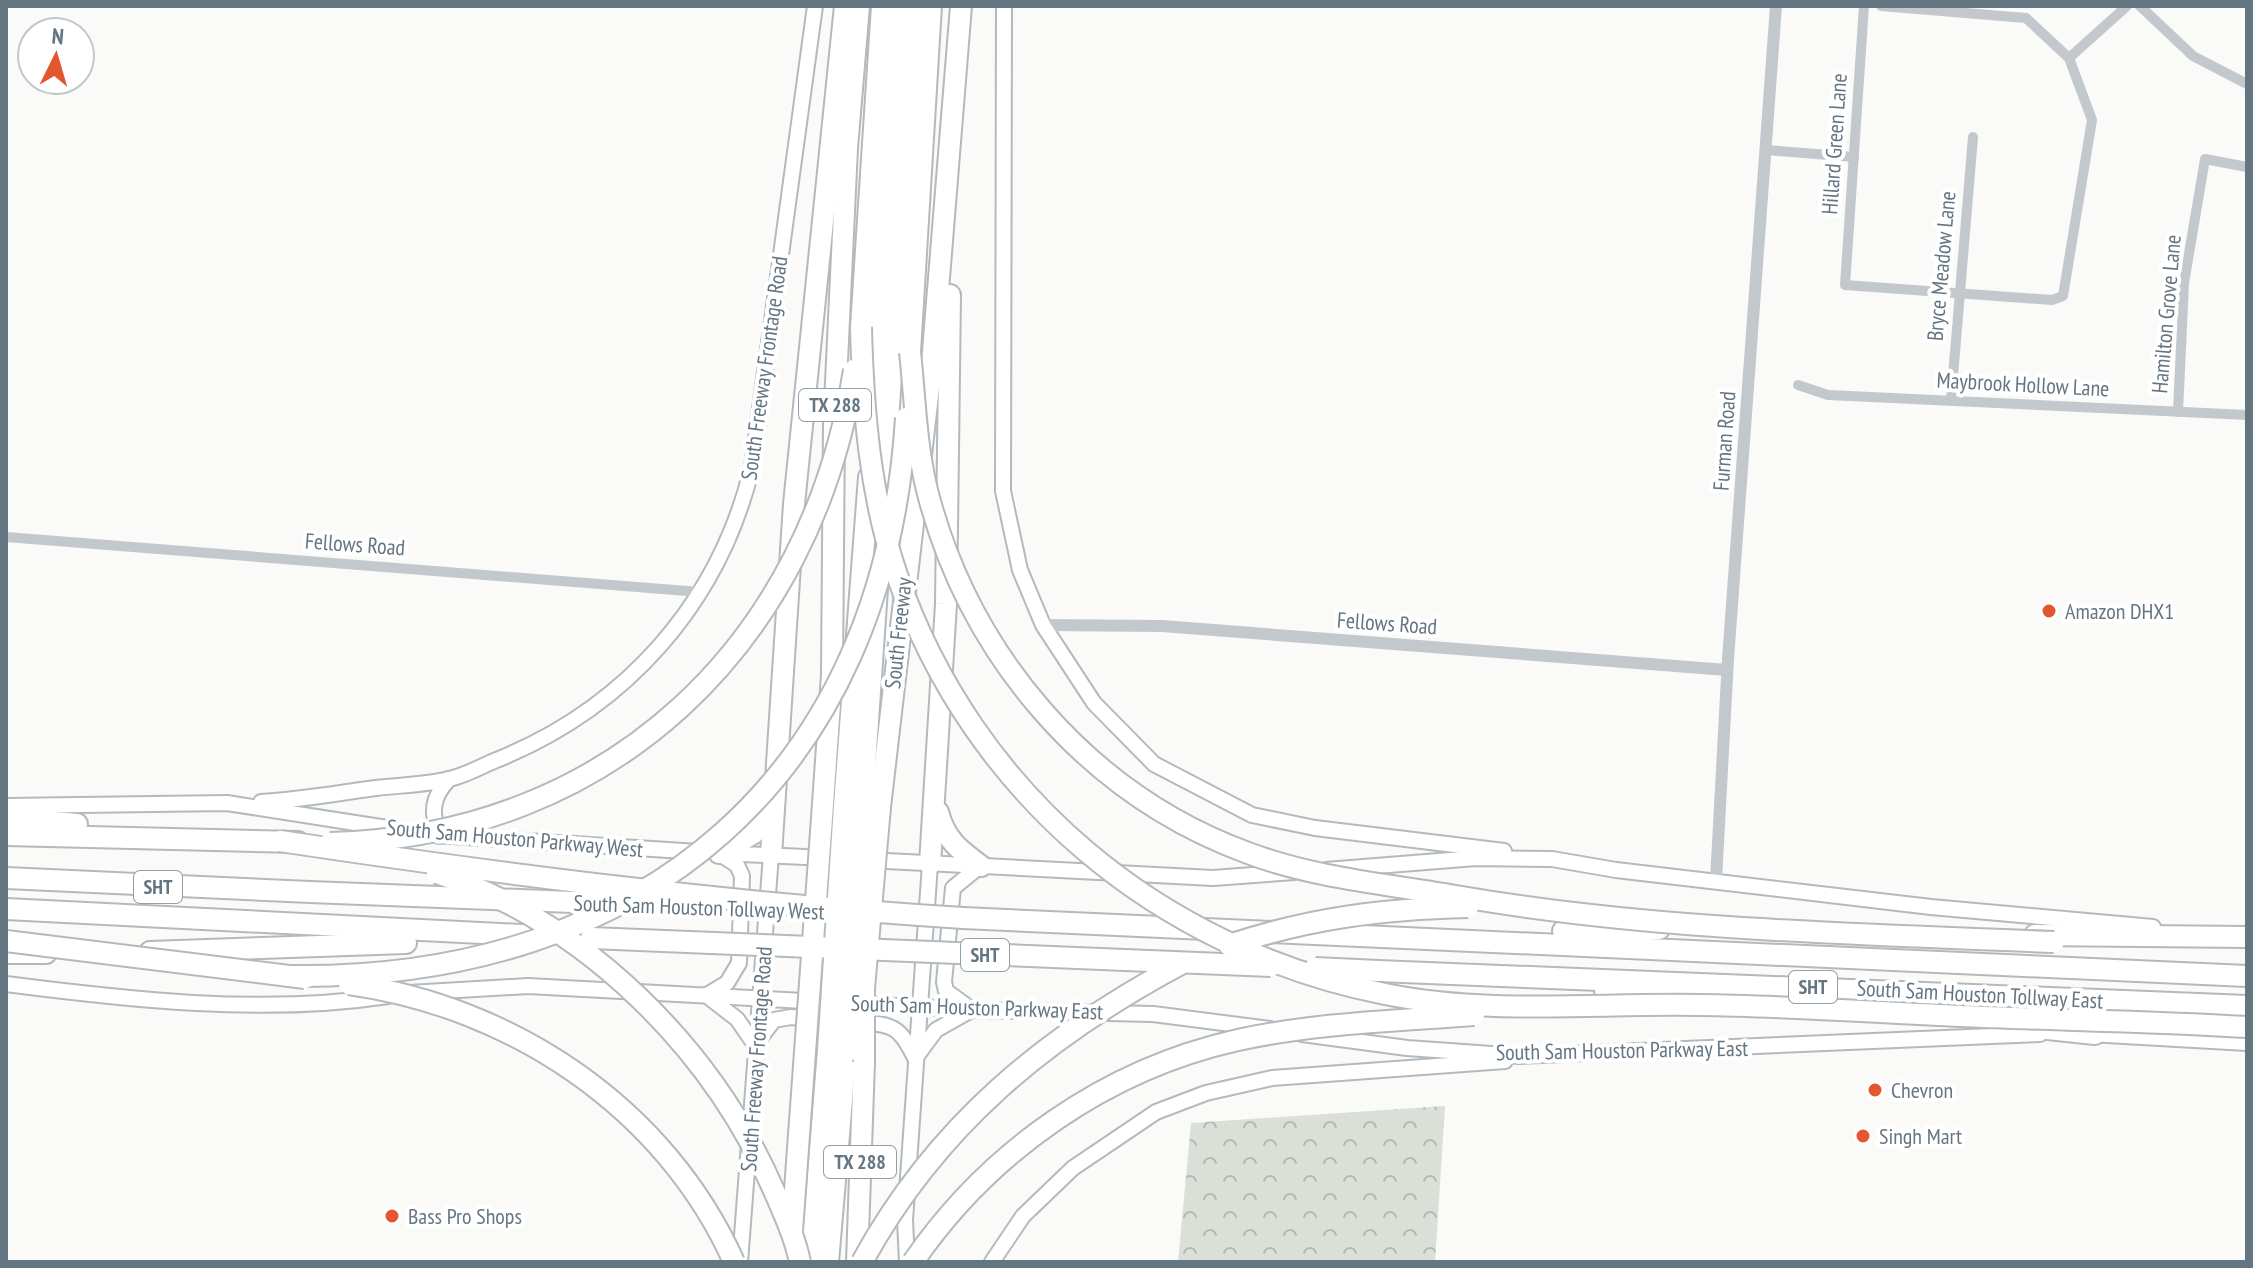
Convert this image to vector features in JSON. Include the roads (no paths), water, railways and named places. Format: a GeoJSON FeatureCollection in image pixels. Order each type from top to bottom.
{"type":"FeatureCollection","features":[{"type":"Feature","properties":{"kind":"highway"},"geometry":{"type":"LineString","coordinates":[[771,855],[795,488],[845,6]]}},
{"type":"Feature","properties":{"kind":"highway","name":"South Freeway"},"geometry":{"type":"LineString","coordinates":[[859,6],[847,148],[835,409],[832,675],[852,807],[864,988],[846,1055],[860,1262]]}},
{"type":"Feature","properties":{"kind":"highway"},"geometry":{"type":"LineString","coordinates":[[882,6],[861,327],[867,439],[896,572],[937,667],[973,729],[1042,811],[1096,860],[1168,913],[1221,939],[1304,973],[1345,985],[1435,1002],[1582,1007],[1698,1005],[2247,1027]]}},
{"type":"Feature","properties":{"kind":"highway"},"geometry":{"type":"LineString","coordinates":[[828,1262],[846,1055],[852,807],[898,6]]}},
{"type":"Feature","properties":{"kind":"highway"},"geometry":{"type":"LineString","coordinates":[[852,807],[916,6]]}},
{"type":"Feature","properties":{"kind":"highway"},"geometry":{"type":"LineString","coordinates":[[292,976],[353,977],[448,964],[537,942],[582,925],[656,886],[726,830],[789,760],[840,676],[860,634],[889,541],[905,441],[931,6]]}},
{"type":"Feature","properties":{"kind":"highway","name":"South Freeway"},"geometry":{"type":"LineString","coordinates":[[790,1262],[852,807],[896,651],[933,352],[961,6]]}},
{"type":"Feature","properties":{"kind":"highway"},"geometry":{"type":"LineString","coordinates":[[930,864],[946,604],[954,107]]}},
{"type":"Feature","properties":{"kind":"highway"},"geometry":{"type":"LineString","coordinates":[[6,835],[330,843],[419,835],[472,825],[518,809],[601,768],[692,697],[764,612],[782,583],[822,498],[840,439],[861,327]]}},
{"type":"Feature","properties":{"kind":"highway"},"geometry":{"type":"LineString","coordinates":[[910,352],[926,488],[959,584],[993,649],[1065,736],[1153,806],[1249,854],[1349,879],[1512,906],[1649,920],[1872,934],[2247,949]]}},
{"type":"Feature","properties":{"kind":"highway"},"geometry":{"type":"LineString","coordinates":[[934,795],[944,833],[951,844],[981,866]]}},
{"type":"Feature","properties":{"kind":"highway"},"geometry":{"type":"LineString","coordinates":[[719,853],[754,833],[773,803]]}},
{"type":"Feature","properties":{"kind":"highway"},"geometry":{"type":"LineString","coordinates":[[6,818],[280,841],[496,873],[716,899],[963,918]]}},
{"type":"Feature","properties":{"kind":"highway"},"geometry":{"type":"LineString","coordinates":[[330,843],[427,870],[515,905],[586,953],[627,986],[705,1074],[745,1132],[782,1210],[800,1262]]}},
{"type":"Feature","properties":{"kind":"highway","name":"South Sam Houston Tollway West"},"geometry":{"type":"LineString","coordinates":[[6,878],[1395,935]]}},
{"type":"Feature","properties":{"kind":"highway"},"geometry":{"type":"LineString","coordinates":[[860,1262],[900,1199],[942,1146],[993,1092],[1047,1047],[1104,1007],[1147,982],[1202,954],[1312,920],[1405,909],[1512,906]]}},
{"type":"Feature","properties":{"kind":"highway","name":"SHT"},"geometry":{"type":"LineString","coordinates":[[6,909],[309,936]]}},
{"type":"Feature","properties":{"kind":"highway"},"geometry":{"type":"LineString","coordinates":[[1395,935],[1622,929],[2247,935]]}},
{"type":"Feature","properties":{"kind":"highway","name":"South Sam Houston Tollway East"},"geometry":{"type":"LineString","coordinates":[[1395,935],[2247,976]]}},
{"type":"Feature","properties":{"kind":"highway"},"geometry":{"type":"LineString","coordinates":[[6,953],[173,952],[309,936]]}},
{"type":"Feature","properties":{"kind":"highway","name":"South Sam Houston Tollway West"},"geometry":{"type":"LineString","coordinates":[[309,936],[591,938],[1378,971]]}},
{"type":"Feature","properties":{"kind":"highway"},"geometry":{"type":"LineString","coordinates":[[6,941],[292,976],[419,998],[493,1025],[573,1070],[630,1116],[683,1177],[737,1262]]}},
{"type":"Feature","properties":{"kind":"highway"},"geometry":{"type":"LineString","coordinates":[[1378,971],[2095,1034]]}},
{"type":"Feature","properties":{"kind":"highway","name":"South Sam Houston Tollway East"},"geometry":{"type":"LineString","coordinates":[[1378,971],[2247,1006]]}},
{"type":"Feature","properties":{"kind":"highway"},"geometry":{"type":"LineString","coordinates":[[910,1262],[954,1207],[1007,1156],[1079,1104],[1158,1065],[1238,1040],[1331,1025],[1582,1007]]}},
{"type":"Feature","properties":{"kind":"highway"},"geometry":{"type":"LineString","coordinates":[[811,1262],[846,1055]]}},
{"type":"Feature","properties":{"kind":"main road","name":"South Freeway Frontage Road"},"geometry":{"type":"LineString","coordinates":[[227,803],[449,779],[561,731],[627,682],[667,640],[700,592],[728,541],[752,467],[815,6]]}},
{"type":"Feature","properties":{"kind":"main road"},"geometry":{"type":"LineString","coordinates":[[1004,6],[1003,491],[1020,570],[1043,625],[1094,703],[1154,764],[1252,815],[1315,828],[1454,843],[1616,870],[2031,917],[2247,935]]}},
{"type":"Feature","properties":{"kind":"main road"},"geometry":{"type":"LineString","coordinates":[[439,836],[433,812],[434,801],[449,779]]}},
{"type":"Feature","properties":{"kind":"main road","name":"South Sam Houston Parkway West"},"geometry":{"type":"LineString","coordinates":[[6,806],[227,803],[439,836],[930,864]]}},
{"type":"Feature","properties":{"kind":"main road"},"geometry":{"type":"LineString","coordinates":[[706,995],[727,983],[739,963],[742,876],[737,865],[719,853]]}},
{"type":"Feature","properties":{"kind":"main road","name":"South Freeway Frontage Road"},"geometry":{"type":"LineString","coordinates":[[737,1262],[771,855]]}},
{"type":"Feature","properties":{"kind":"main road"},"geometry":{"type":"LineString","coordinates":[[910,1262],[905,1220],[930,864],[1213,878],[1476,858],[1552,859]]}},
{"type":"Feature","properties":{"kind":"main road"},"geometry":{"type":"LineString","coordinates":[[915,1059],[936,1030],[972,1010],[946,991],[944,982],[953,888],[981,866]]}},
{"type":"Feature","properties":{"kind":"main road"},"geometry":{"type":"LineString","coordinates":[[6,984],[205,1002],[336,1004],[422,991],[528,986],[760,997]]}},
{"type":"Feature","properties":{"kind":"main road"},"geometry":{"type":"LineString","coordinates":[[706,995],[737,1019],[755,1045],[774,1020],[791,1017],[888,1024],[902,1033],[915,1059]]}},
{"type":"Feature","properties":{"kind":"main road","name":"South Sam Houston Parkway East"},"geometry":{"type":"LineString","coordinates":[[760,997],[972,1010],[1153,1014],[1407,1048],[1520,1056],[2010,1034],[2095,1034],[2247,1043]]}},
{"type":"Feature","properties":{"kind":"main road"},"geometry":{"type":"LineString","coordinates":[[992,1262],[1023,1216],[1073,1168],[1156,1112],[1206,1093],[1272,1078],[1488,1064],[1520,1056]]}},
{"type":"Feature","properties":{"kind":"street","name":"Furman Road"},"geometry":{"type":"LineString","coordinates":[[1716,880],[1727,670],[1776,6]]}},
{"type":"Feature","properties":{"kind":"street","name":"Hillard Green Lane"},"geometry":{"type":"LineString","coordinates":[[1864,6],[1845,285],[1957,293]]}},
{"type":"Feature","properties":{"kind":"street"},"geometry":{"type":"LineString","coordinates":[[1881,6],[2026,18],[2069,58],[2092,120],[2063,296],[2052,300],[1957,293]]}},
{"type":"Feature","properties":{"kind":"street"},"geometry":{"type":"LineString","coordinates":[[2069,58],[2127,6]]}},
{"type":"Feature","properties":{"kind":"street"},"geometry":{"type":"LineString","coordinates":[[2140,6],[2193,56],[2247,84]]}},
{"type":"Feature","properties":{"kind":"street","name":"Bryce Meadow Lane"},"geometry":{"type":"LineString","coordinates":[[1951,400],[1957,293],[1973,137]]}},
{"type":"Feature","properties":{"kind":"street"},"geometry":{"type":"LineString","coordinates":[[1766,150],[1854,157]]}},
{"type":"Feature","properties":{"kind":"street","name":"Hamilton Grove Lane"},"geometry":{"type":"LineString","coordinates":[[2178,412],[2184,283],[2205,159],[2243,166]]}},
{"type":"Feature","properties":{"kind":"street","name":"Maybrook Hollow Lane"},"geometry":{"type":"LineString","coordinates":[[1798,385],[1828,395],[2247,415]]}},
{"type":"Feature","properties":{"kind":"street","name":"Fellows Road"},"geometry":{"type":"LineString","coordinates":[[6,537],[700,592]]}},
{"type":"Feature","properties":{"kind":"street","name":"Fellows Road"},"geometry":{"type":"LineString","coordinates":[[1043,625],[1162,626],[1727,670]]}},
{"type":"Feature","properties":{"kind":"place","name":"Amazon DHX1"},"geometry":{"type":"Point","coordinates":[2049,611]}},
{"type":"Feature","properties":{"kind":"place","name":"Chevron"},"geometry":{"type":"Point","coordinates":[1875,1090]}},
{"type":"Feature","properties":{"kind":"place","name":"Singh Mart"},"geometry":{"type":"Point","coordinates":[1863,1136]}},
{"type":"Feature","properties":{"kind":"place","name":"Bass Pro Shops"},"geometry":{"type":"Point","coordinates":[392,1216]}}]}
